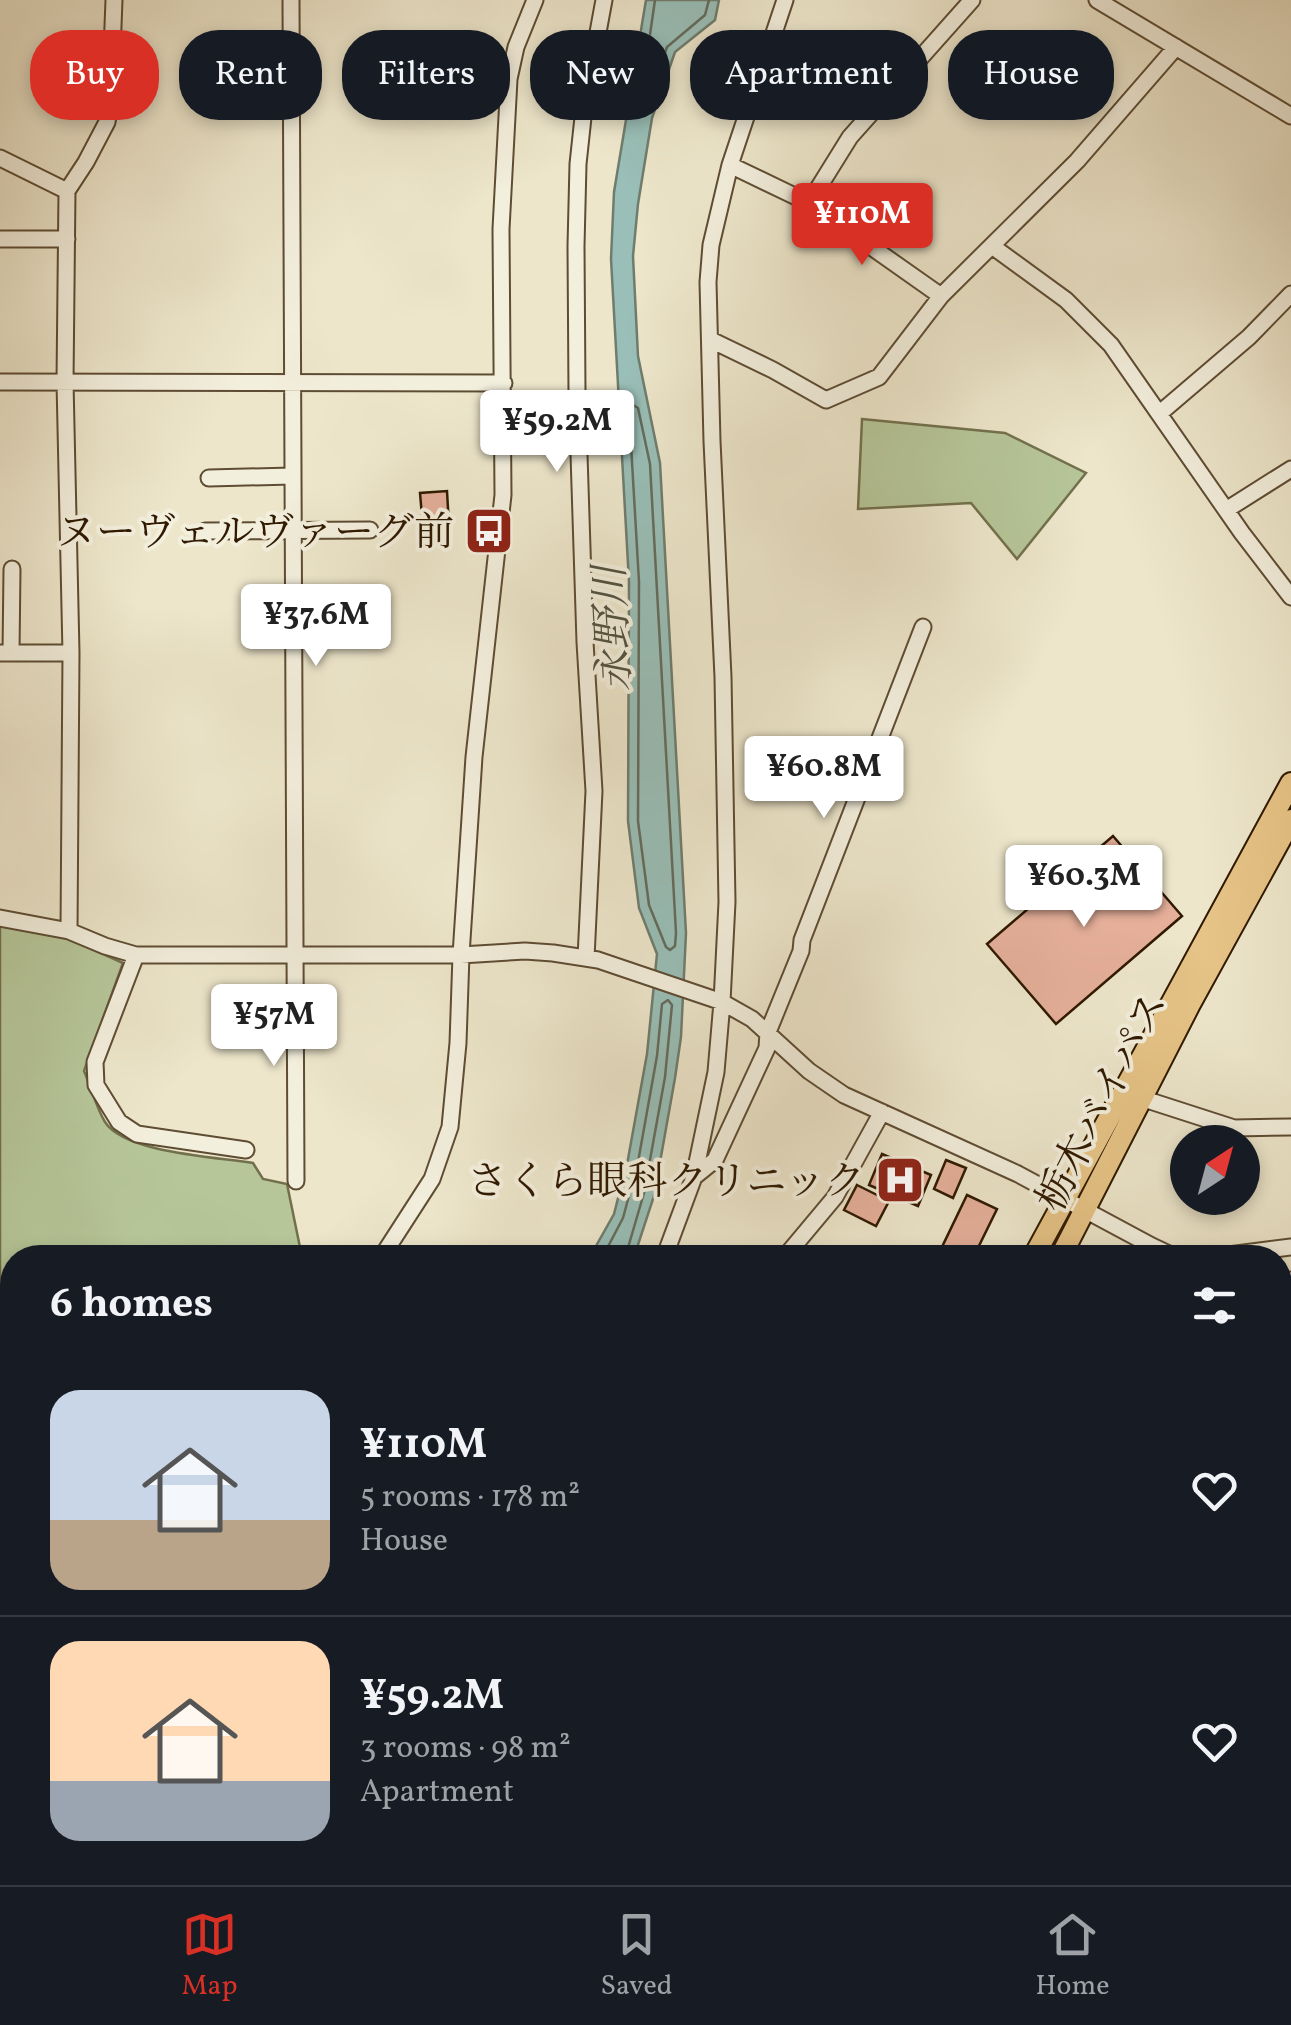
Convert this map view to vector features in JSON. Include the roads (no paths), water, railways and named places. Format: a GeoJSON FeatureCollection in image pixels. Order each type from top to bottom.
{"type":"FeatureCollection","features":[{"type":"Feature","properties":{"kind":"main road","name":"栃木バイパス"},"geometry":{"type":"LineString","coordinates":[[1064,1245],[1075,1204],[1291,782]]}},
{"type":"Feature","properties":{"kind":"main road","name":"栃木バイパス"},"geometry":{"type":"LineString","coordinates":[[1043,1245],[1075,1204],[1141,1098],[1291,820]]}},
{"type":"Feature","properties":{"kind":"street"},"geometry":{"type":"LineString","coordinates":[[69,931],[71,653],[64,382],[67,191],[106,122],[114,0]]}},
{"type":"Feature","properties":{"kind":"street"},"geometry":{"type":"LineString","coordinates":[[291,0],[296,1181]]}},
{"type":"Feature","properties":{"kind":"street"},"geometry":{"type":"LineString","coordinates":[[389,1245],[432,1179],[450,1127],[474,757],[503,495],[501,229],[509,79],[516,47],[535,0]]}},
{"type":"Feature","properties":{"kind":"street"},"geometry":{"type":"LineString","coordinates":[[592,959],[594,791],[576,392],[577,220],[584,108],[604,0]]}},
{"type":"Feature","properties":{"kind":"street"},"geometry":{"type":"LineString","coordinates":[[669,1245],[694,1177],[716,1072],[717,999],[727,902],[708,282],[711,245],[730,165],[785,0]]}},
{"type":"Feature","properties":{"kind":"street"},"geometry":{"type":"LineString","coordinates":[[809,203],[850,137],[972,0]]}},
{"type":"Feature","properties":{"kind":"street"},"geometry":{"type":"LineString","coordinates":[[1097,0],[1291,116]]}},
{"type":"Feature","properties":{"kind":"street"},"geometry":{"type":"LineString","coordinates":[[711,340],[826,400],[879,377],[942,296],[1077,161],[1176,47]]}},
{"type":"Feature","properties":{"kind":"street"},"geometry":{"type":"LineString","coordinates":[[0,158],[67,191]]}},
{"type":"Feature","properties":{"kind":"street"},"geometry":{"type":"LineString","coordinates":[[730,165],[809,203],[942,296]]}},
{"type":"Feature","properties":{"kind":"street"},"geometry":{"type":"LineString","coordinates":[[0,239],[67,239]]}},
{"type":"Feature","properties":{"kind":"street"},"geometry":{"type":"LineString","coordinates":[[992,246],[1066,300],[1111,345],[1291,597]]}},
{"type":"Feature","properties":{"kind":"street"},"geometry":{"type":"LineString","coordinates":[[1160,413],[1291,294]]}},
{"type":"Feature","properties":{"kind":"street"},"geometry":{"type":"LineString","coordinates":[[0,382],[504,382]]}},
{"type":"Feature","properties":{"kind":"street"},"geometry":{"type":"LineString","coordinates":[[1226,510],[1291,469]]}},
{"type":"Feature","properties":{"kind":"street"},"geometry":{"type":"LineString","coordinates":[[209,478],[292,476]]}},
{"type":"Feature","properties":{"kind":"street"},"geometry":{"type":"LineString","coordinates":[[206,530],[370,530]]}},
{"type":"Feature","properties":{"kind":"street"},"geometry":{"type":"LineString","coordinates":[[12,569],[6,653],[71,653]]}},
{"type":"Feature","properties":{"kind":"street"},"geometry":{"type":"LineString","coordinates":[[694,1177],[715,1160],[767,1048],[768,1032],[802,940],[923,628]]}},
{"type":"Feature","properties":{"kind":"street"},"geometry":{"type":"LineString","coordinates":[[0,918],[69,931],[136,955],[461,956],[554,952],[592,959],[717,999],[752,1019],[817,1077],[844,1095],[1018,1174],[1150,1245]]}},
{"type":"Feature","properties":{"kind":"street"},"geometry":{"type":"LineString","coordinates":[[136,955],[94,1062],[96,1086],[119,1122],[137,1134],[246,1150]]}},
{"type":"Feature","properties":{"kind":"street"},"geometry":{"type":"LineString","coordinates":[[1141,1098],[1234,1128],[1291,1127]]}},
{"type":"Feature","properties":{"kind":"street"},"geometry":{"type":"LineString","coordinates":[[795,1245],[835,1197],[882,1112]]}},
{"type":"Feature","properties":{"kind":"water"},"geometry":{"type":"Polygon","coordinates":[[[646,0],[719,0],[715,20],[702,30],[690,30],[690,40],[675,52],[670,66],[670,30],[641,30],[646,0]]]}},
{"type":"Feature","properties":{"kind":"water"},"geometry":{"type":"Polygon","coordinates":[[[626,120],[652,120],[633,256],[638,356],[660,463],[686,933],[675,1078],[654,1196],[638,1245],[597,1245],[614,1214],[628,1159],[647,1054],[657,954],[639,908],[628,821],[629,582],[611,259],[614,192],[626,120]]]}},
{"type":"Feature","properties":{"kind":"place","name":"ヌーヴェルヴァーグ前"},"geometry":{"type":"Point","coordinates":[489,531]}},
{"type":"Feature","properties":{"kind":"place","name":"さくら眼科クリニック"},"geometry":{"type":"Point","coordinates":[900,1180]}},
{"type":"Feature","properties":{"kind":"water label","name":"永野川"},"geometry":{"type":"Point","coordinates":[611,629]}}]}
